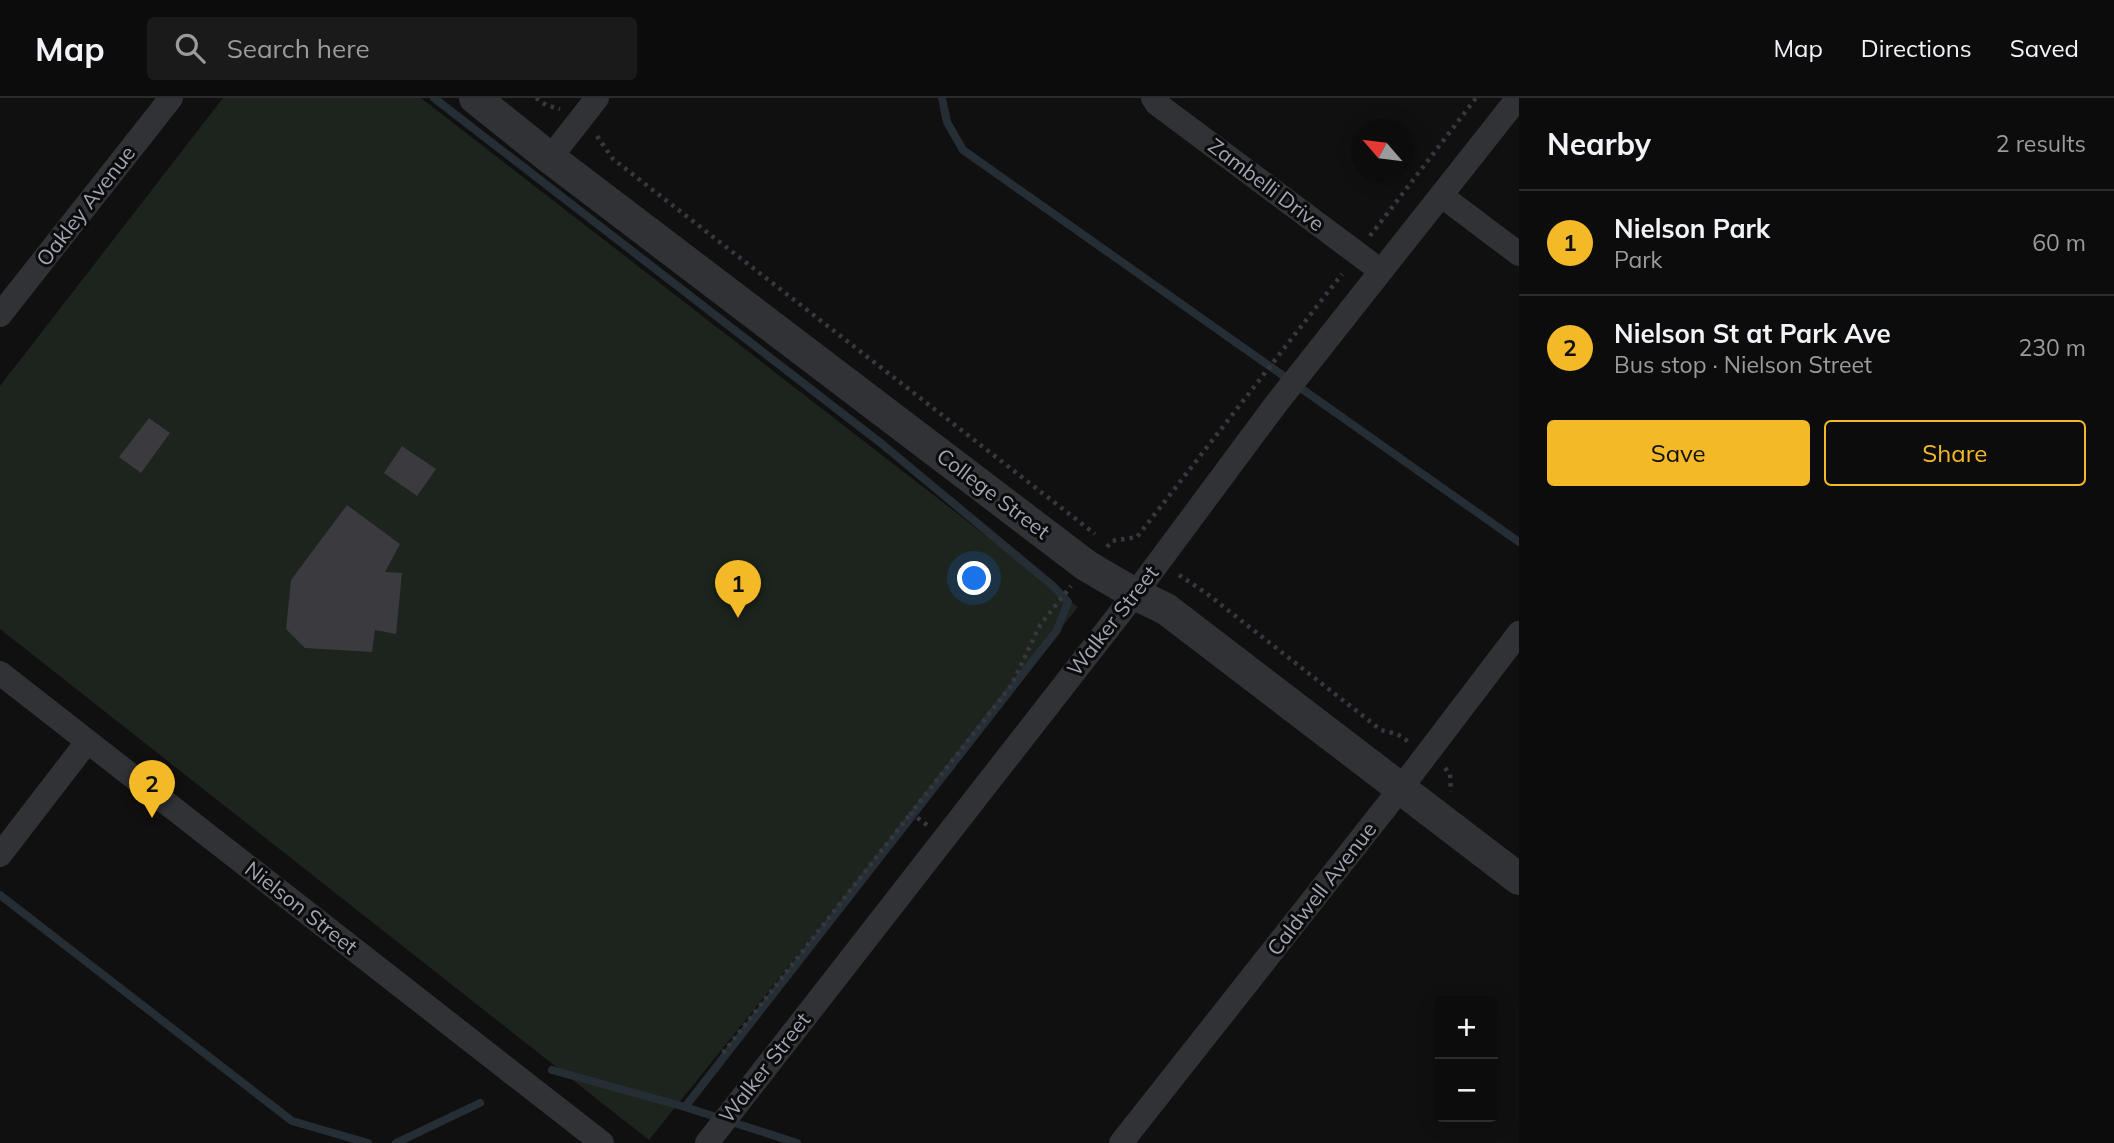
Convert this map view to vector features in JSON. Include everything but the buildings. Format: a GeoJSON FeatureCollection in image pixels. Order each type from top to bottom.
{"type":"FeatureCollection","features":[{"type":"Feature","properties":{"kind":"street","name":"Oakley Avenue"},"geometry":{"type":"LineString","coordinates":[[0,315],[171,98]]}},
{"type":"Feature","properties":{"kind":"street","name":"College Street"},"geometry":{"type":"LineString","coordinates":[[475,98],[550,158],[1087,566],[1166,609],[1519,879]]}},
{"type":"Feature","properties":{"kind":"street"},"geometry":{"type":"LineString","coordinates":[[550,158],[597,98]]}},
{"type":"Feature","properties":{"kind":"street","name":"Zambelli Drive"},"geometry":{"type":"LineString","coordinates":[[1153,98],[1157,104],[1381,271]]}},
{"type":"Feature","properties":{"kind":"street","name":"Walker Street"},"geometry":{"type":"LineString","coordinates":[[713,1135],[1135,594],[1276,404],[1518,98]]}},
{"type":"Feature","properties":{"kind":"street"},"geometry":{"type":"LineString","coordinates":[[1442,196],[1519,254]]}},
{"type":"Feature","properties":{"kind":"street","name":"Caldwell Avenue"},"geometry":{"type":"LineString","coordinates":[[1121,1143],[1401,788],[1519,633]]}},
{"type":"Feature","properties":{"kind":"street","name":"Nielson Street"},"geometry":{"type":"LineString","coordinates":[[0,673],[602,1143]]}},
{"type":"Feature","properties":{"kind":"street"},"geometry":{"type":"LineString","coordinates":[[0,855],[87,742]]}},
{"type":"Feature","properties":{"kind":"path"},"geometry":{"type":"LineString","coordinates":[[536,98],[545,106],[562,109]]}},
{"type":"Feature","properties":{"kind":"path"},"geometry":{"type":"LineString","coordinates":[[1366,240],[1476,98]]}},
{"type":"Feature","properties":{"kind":"path"},"geometry":{"type":"LineString","coordinates":[[594,133],[613,159],[1098,536]]}},
{"type":"Feature","properties":{"kind":"path"},"geometry":{"type":"LineString","coordinates":[[1101,555],[1112,541],[1136,537],[1342,274]]}},
{"type":"Feature","properties":{"kind":"path"},"geometry":{"type":"LineString","coordinates":[[1179,575],[1206,593],[1381,730],[1397,734],[1413,744]]}},
{"type":"Feature","properties":{"kind":"path"},"geometry":{"type":"LineString","coordinates":[[723,1053],[1011,686],[1040,625],[1059,600]]}},
{"type":"Feature","properties":{"kind":"path"},"geometry":{"type":"LineString","coordinates":[[911,813],[944,839]]}},
{"type":"Feature","properties":{"kind":"shaded area"},"geometry":{"type":"Polygon","coordinates":[[[223,98],[421,98],[1078,607],[649,1140],[0,629],[0,386],[223,98]]]}},
{"type":"Feature","properties":{"kind":"waterway"},"geometry":{"type":"LineString","coordinates":[[434,98],[882,444],[1053,586],[1068,602],[1057,630],[685,1107]]}},
{"type":"Feature","properties":{"kind":"waterway"},"geometry":{"type":"LineString","coordinates":[[942,98],[947,122],[963,150],[1519,542]]}},
{"type":"Feature","properties":{"kind":"waterway"},"geometry":{"type":"LineString","coordinates":[[0,895],[292,1121],[368,1143]]}},
{"type":"Feature","properties":{"kind":"waterway"},"geometry":{"type":"LineString","coordinates":[[552,1070],[685,1107],[797,1143]]}},
{"type":"Feature","properties":{"kind":"waterway"},"geometry":{"type":"LineString","coordinates":[[396,1143],[480,1103]]}},
{"type":"Feature","properties":{"kind":"place","name":"Nielson Park"},"geometry":{"type":"Point","coordinates":[738,618]}},
{"type":"Feature","properties":{"kind":"place","name":"Nielson St at Park Ave"},"geometry":{"type":"Point","coordinates":[152,818]}}]}
